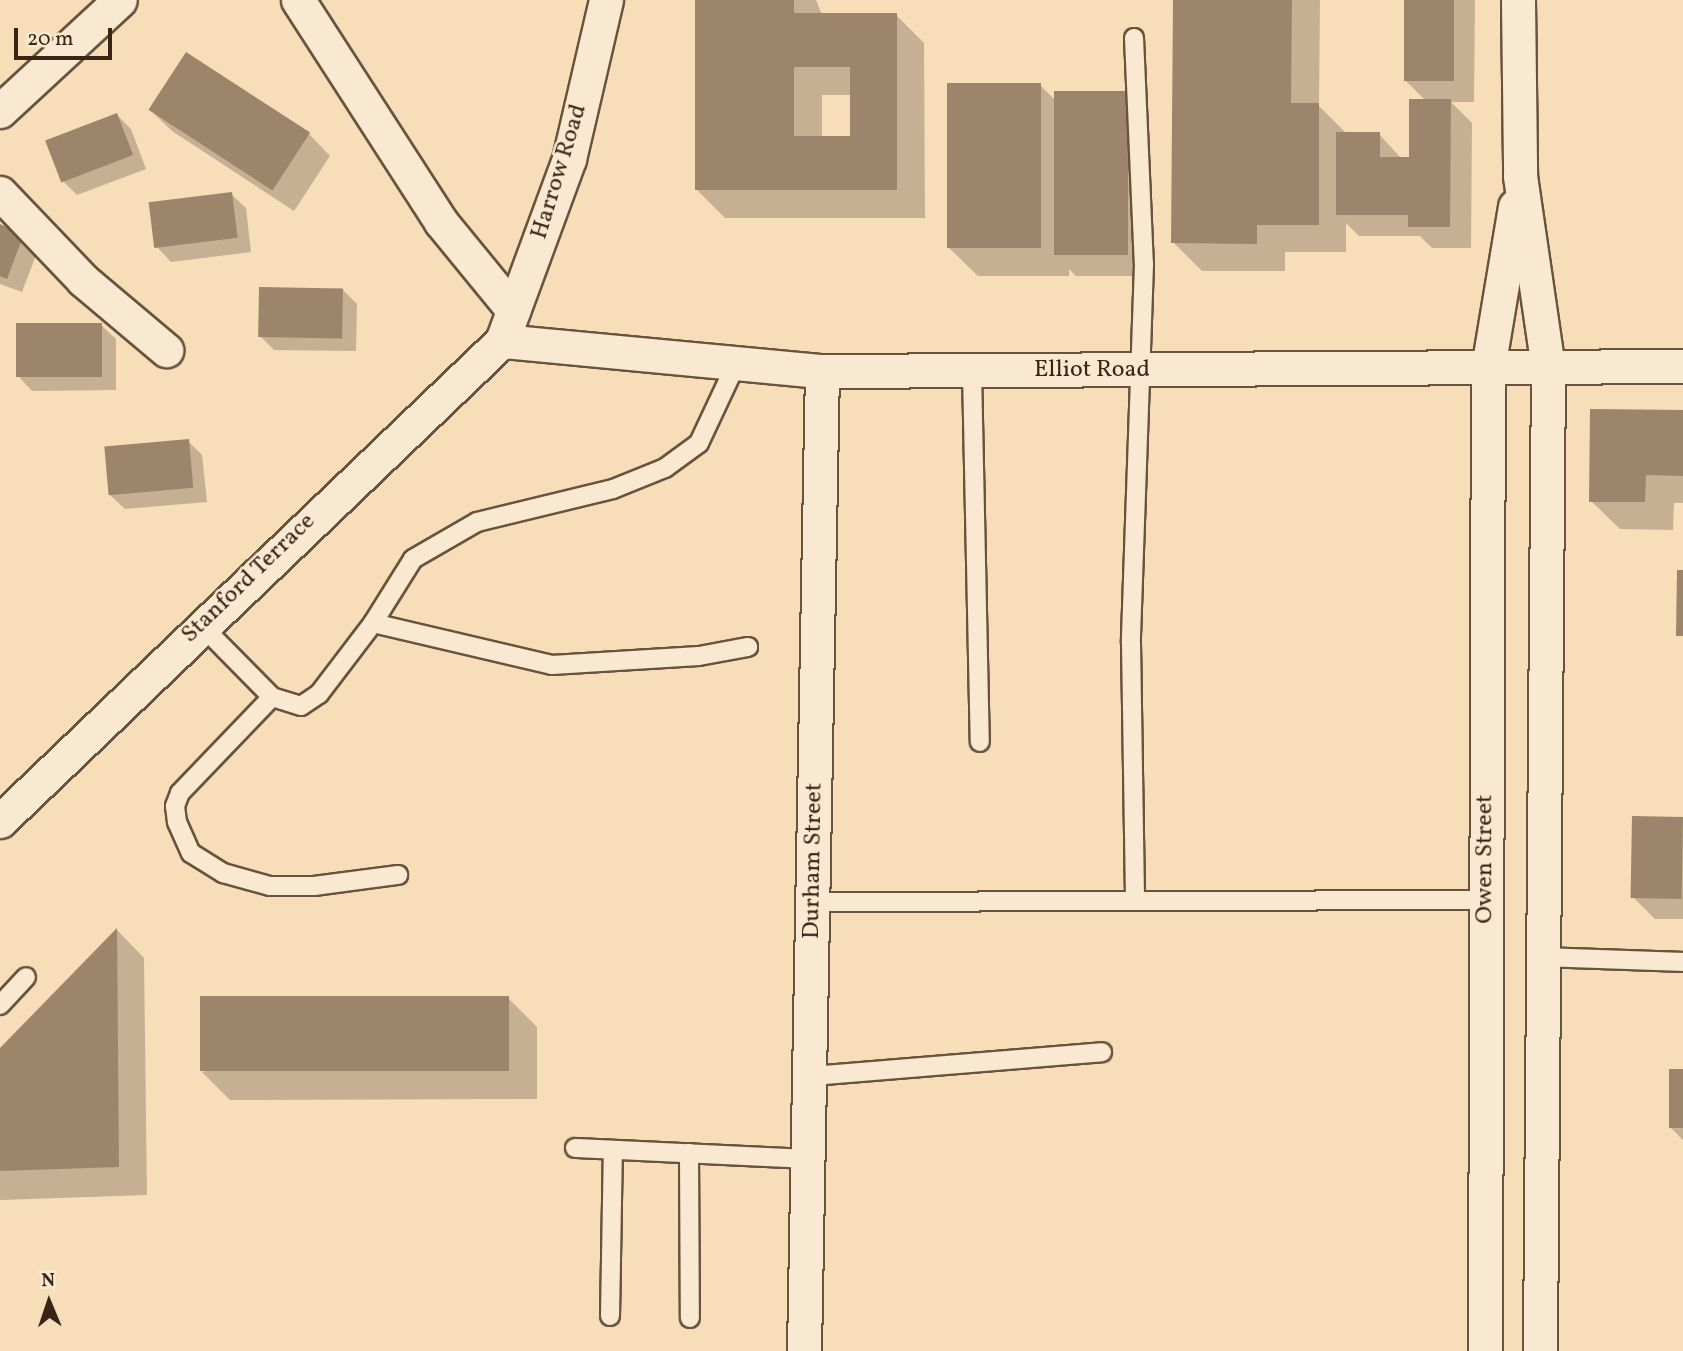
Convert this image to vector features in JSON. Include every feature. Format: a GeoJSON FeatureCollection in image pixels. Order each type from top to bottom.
{"type":"FeatureCollection","features":[{"type":"Feature","properties":{"kind":"street"},"geometry":{"type":"LineString","coordinates":[[0,111],[120,0]]}},
{"type":"Feature","properties":{"kind":"street"},"geometry":{"type":"LineString","coordinates":[[298,0],[441,222],[513,310]]}},
{"type":"Feature","properties":{"kind":"street","name":"Harrow Road"},"geometry":{"type":"LineString","coordinates":[[502,341],[569,159],[606,0]]}},
{"type":"Feature","properties":{"kind":"street"},"geometry":{"type":"LineString","coordinates":[[1518,0],[1520,176],[1548,368],[1541,1351]]}},
{"type":"Feature","properties":{"kind":"street","name":"Owen Street"},"geometry":{"type":"LineString","coordinates":[[1485,1351],[1488,368],[1520,176]]}},
{"type":"Feature","properties":{"kind":"street"},"geometry":{"type":"LineString","coordinates":[[0,193],[83,280],[166,350]]}},
{"type":"Feature","properties":{"kind":"street","name":"Elliot Road"},"geometry":{"type":"LineString","coordinates":[[502,341],[822,371],[1683,366]]}},
{"type":"Feature","properties":{"kind":"street","name":"Stanford Terrace"},"geometry":{"type":"LineString","coordinates":[[0,821],[201,625],[502,341]]}},
{"type":"Feature","properties":{"kind":"street","name":"Durham Street"},"geometry":{"type":"LineString","coordinates":[[804,1351],[812,1076],[822,371]]}},
{"type":"Feature","properties":{"kind":"lane"},"geometry":{"type":"LineString","coordinates":[[1134,38],[1144,264],[1131,643],[1135,899]]}},
{"type":"Feature","properties":{"kind":"lane"},"geometry":{"type":"LineString","coordinates":[[201,625],[272,697],[301,706],[319,694],[373,623],[413,559],[477,522],[612,489],[665,468],[699,443],[736,364]]}},
{"type":"Feature","properties":{"kind":"lane"},"geometry":{"type":"LineString","coordinates":[[972,372],[980,742]]}},
{"type":"Feature","properties":{"kind":"lane"},"geometry":{"type":"LineString","coordinates":[[373,623],[552,665],[698,656],[748,647]]}},
{"type":"Feature","properties":{"kind":"lane"},"geometry":{"type":"LineString","coordinates":[[272,697],[180,793],[175,806],[177,822],[191,853],[223,873],[270,886],[314,887],[398,875]]}},
{"type":"Feature","properties":{"kind":"lane"},"geometry":{"type":"LineString","coordinates":[[814,902],[1486,900]]}},
{"type":"Feature","properties":{"kind":"lane"},"geometry":{"type":"LineString","coordinates":[[1544,957],[1683,962]]}},
{"type":"Feature","properties":{"kind":"lane"},"geometry":{"type":"LineString","coordinates":[[0,1004],[26,976]]}},
{"type":"Feature","properties":{"kind":"lane"},"geometry":{"type":"LineString","coordinates":[[812,1076],[1102,1052]]}},
{"type":"Feature","properties":{"kind":"lane"},"geometry":{"type":"LineString","coordinates":[[575,1148],[810,1159]]}},
{"type":"Feature","properties":{"kind":"lane"},"geometry":{"type":"LineString","coordinates":[[610,1316],[613,1150]]}},
{"type":"Feature","properties":{"kind":"lane"},"geometry":{"type":"LineString","coordinates":[[689,1153],[690,1318]]}},
{"type":"Feature","properties":{"kind":"building"},"geometry":{"type":"Polygon","coordinates":[[[695,0],[794,0],[794,13],[897,13],[897,190],[695,190],[695,0]],[[794,67],[794,136],[850,136],[850,67],[794,67]]]}},
{"type":"Feature","properties":{"kind":"building"},"geometry":{"type":"Polygon","coordinates":[[[1173,0],[1292,0],[1291,103],[1319,103],[1319,225],[1257,225],[1257,244],[1171,243],[1173,0]]]}},
{"type":"Feature","properties":{"kind":"building"},"geometry":{"type":"Polygon","coordinates":[[[1404,0],[1454,0],[1454,81],[1404,81],[1404,0]]]}},
{"type":"Feature","properties":{"kind":"building"},"geometry":{"type":"Polygon","coordinates":[[[186,52],[310,133],[273,190],[148,110],[186,52]]]}},
{"type":"Feature","properties":{"kind":"building"},"geometry":{"type":"Polygon","coordinates":[[[947,83],[1041,83],[1041,248],[947,248],[947,83]]]}},
{"type":"Feature","properties":{"kind":"building"},"geometry":{"type":"Polygon","coordinates":[[[1054,91],[1128,91],[1128,255],[1054,255],[1054,91]]]}},
{"type":"Feature","properties":{"kind":"building"},"geometry":{"type":"Polygon","coordinates":[[[1409,99],[1451,99],[1450,227],[1408,227],[1408,215],[1336,215],[1336,132],[1380,132],[1380,157],[1409,157],[1409,99]]]}},
{"type":"Feature","properties":{"kind":"building"},"geometry":{"type":"Polygon","coordinates":[[[117,113],[133,155],[61,183],[45,141],[117,113]]]}},
{"type":"Feature","properties":{"kind":"building"},"geometry":{"type":"Polygon","coordinates":[[[232,192],[238,238],[154,248],[149,202],[232,192]]]}},
{"type":"Feature","properties":{"kind":"building"},"geometry":{"type":"Polygon","coordinates":[[[0,224],[24,234],[7,279],[0,276],[0,224]]]}},
{"type":"Feature","properties":{"kind":"building"},"geometry":{"type":"Polygon","coordinates":[[[259,287],[343,288],[342,338],[258,337],[259,287]]]}},
{"type":"Feature","properties":{"kind":"building"},"geometry":{"type":"Polygon","coordinates":[[[16,323],[102,323],[102,377],[16,377],[16,323]]]}},
{"type":"Feature","properties":{"kind":"building"},"geometry":{"type":"Polygon","coordinates":[[[1590,409],[1683,410],[1683,476],[1646,475],[1645,502],[1589,502],[1590,409]]]}},
{"type":"Feature","properties":{"kind":"building"},"geometry":{"type":"Polygon","coordinates":[[[189,439],[193,488],[109,495],[104,446],[189,439]]]}},
{"type":"Feature","properties":{"kind":"building"},"geometry":{"type":"Polygon","coordinates":[[[1677,570],[1683,570],[1683,636],[1676,636],[1677,570]]]}},
{"type":"Feature","properties":{"kind":"building"},"geometry":{"type":"Polygon","coordinates":[[[1632,816],[1683,817],[1682,899],[1631,898],[1632,816]]]}},
{"type":"Feature","properties":{"kind":"building"},"geometry":{"type":"Polygon","coordinates":[[[117,928],[119,1167],[0,1171],[0,1048],[117,928]]]}},
{"type":"Feature","properties":{"kind":"building"},"geometry":{"type":"Polygon","coordinates":[[[200,996],[509,996],[509,1071],[200,1071],[200,996]]]}},
{"type":"Feature","properties":{"kind":"building"},"geometry":{"type":"Polygon","coordinates":[[[1669,1069],[1683,1069],[1683,1128],[1669,1128],[1669,1069]]]}}]}
